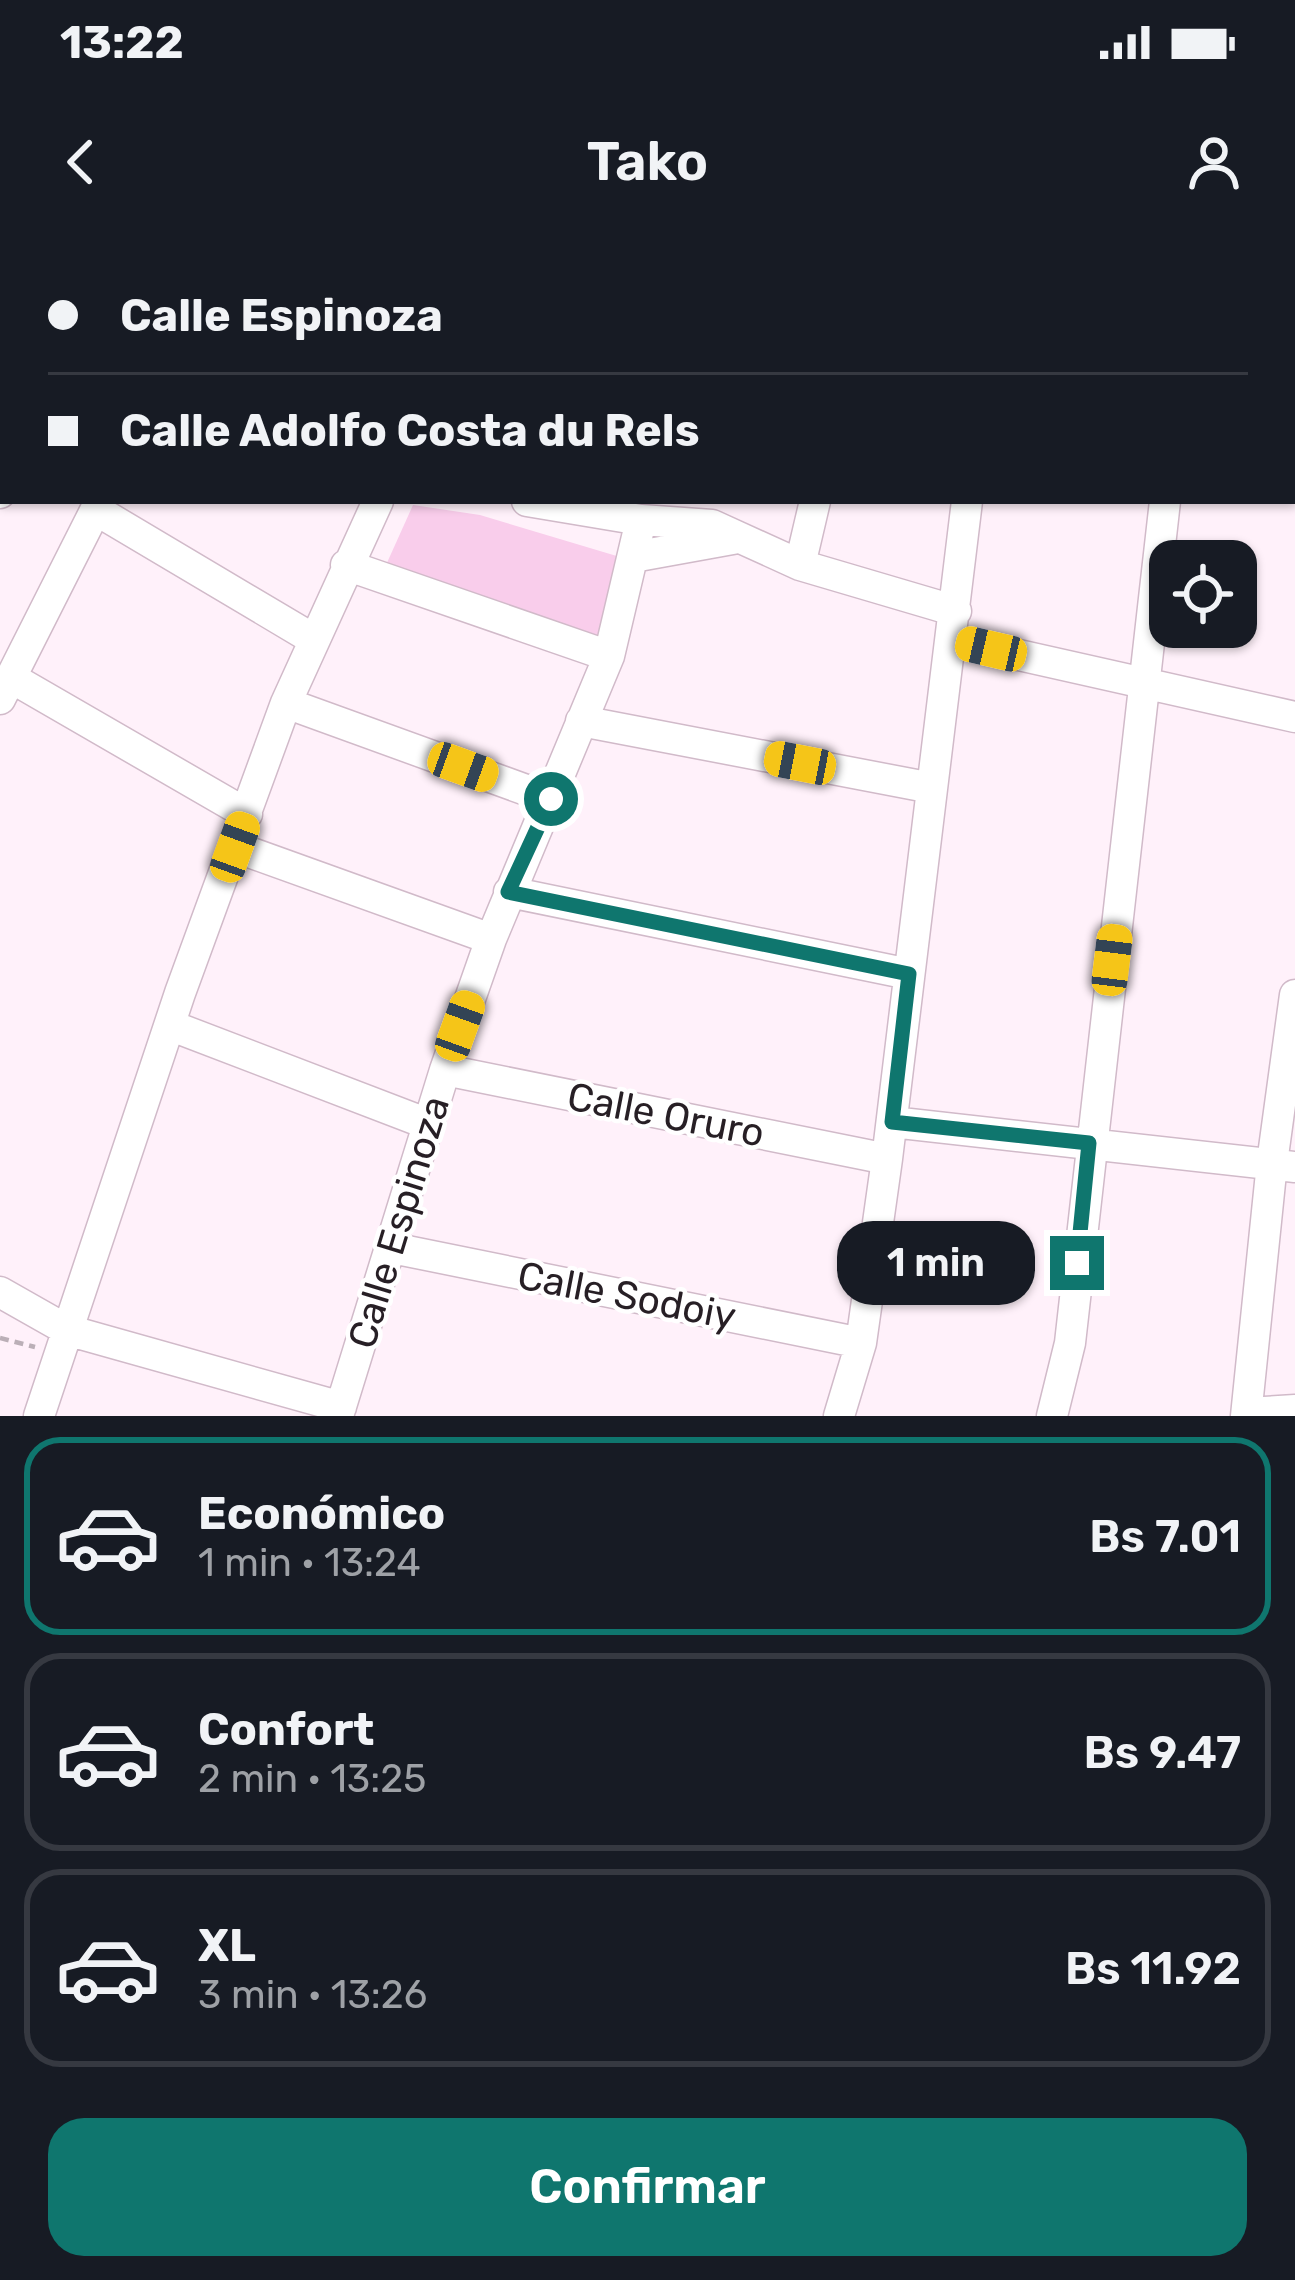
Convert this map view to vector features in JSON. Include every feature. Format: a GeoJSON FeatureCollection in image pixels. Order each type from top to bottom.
{"type":"FeatureCollection","features":[{"type":"Feature","properties":{"kind":"street"},"geometry":{"type":"LineString","coordinates":[[39,1416],[286,703],[376,504]]}},
{"type":"Feature","properties":{"kind":"street"},"geometry":{"type":"LineString","coordinates":[[545,504],[641,520],[712,525],[800,566],[954,626],[1146,685],[1295,717]]}},
{"type":"Feature","properties":{"kind":"street"},"geometry":{"type":"LineString","coordinates":[[800,566],[814,504]]}},
{"type":"Feature","properties":{"kind":"street"},"geometry":{"type":"LineString","coordinates":[[839,1416],[861,1343],[887,1159],[967,504]]}},
{"type":"Feature","properties":{"kind":"street"},"geometry":{"type":"LineString","coordinates":[[1052,1416],[1070,1343],[1165,504]]}},
{"type":"Feature","properties":{"kind":"street"},"geometry":{"type":"LineString","coordinates":[[247,814],[5,688],[98,506],[313,639]]}},
{"type":"Feature","properties":{"kind":"street","name":"Calle Espinoza"},"geometry":{"type":"LineString","coordinates":[[339,1412],[445,1070],[491,939],[609,656],[641,520]]}},
{"type":"Feature","properties":{"kind":"street"},"geometry":{"type":"LineString","coordinates":[[633,556],[738,538]]}},
{"type":"Feature","properties":{"kind":"street"},"geometry":{"type":"LineString","coordinates":[[346,565],[609,656]]}},
{"type":"Feature","properties":{"kind":"street"},"geometry":{"type":"LineString","coordinates":[[286,703],[551,799]]}},
{"type":"Feature","properties":{"kind":"street"},"geometry":{"type":"LineString","coordinates":[[581,721],[932,788]]}},
{"type":"Feature","properties":{"kind":"street"},"geometry":{"type":"LineString","coordinates":[[235,847],[491,939]]}},
{"type":"Feature","properties":{"kind":"street"},"geometry":{"type":"LineString","coordinates":[[508,892],[909,974]]}},
{"type":"Feature","properties":{"kind":"street"},"geometry":{"type":"LineString","coordinates":[[1295,995],[1284,1165],[1246,1414],[1295,1410]]}},
{"type":"Feature","properties":{"kind":"street"},"geometry":{"type":"LineString","coordinates":[[172,1026],[428,1124]]}},
{"type":"Feature","properties":{"kind":"street","name":"Calle Oruro"},"geometry":{"type":"LineString","coordinates":[[445,1070],[887,1159]]}},
{"type":"Feature","properties":{"kind":"street"},"geometry":{"type":"LineString","coordinates":[[892,1122],[1284,1165]]}},
{"type":"Feature","properties":{"kind":"street","name":"Calle Sodoiy"},"geometry":{"type":"LineString","coordinates":[[392,1248],[861,1343]]}},
{"type":"Feature","properties":{"kind":"street"},"geometry":{"type":"LineString","coordinates":[[0,1292],[64,1341],[339,1412]]}},
{"type":"Feature","properties":{"kind":"path"},"geometry":{"type":"LineString","coordinates":[[0,1338],[64,1341]]}},
{"type":"Feature","properties":{"kind":"shaded area"},"geometry":{"type":"Polygon","coordinates":[[[413,505],[480,515],[620,557],[600,641],[386,565],[413,505]]]}},
{"type":"Feature","properties":{"kind":"route"},"geometry":{"type":"LineString","coordinates":[[551,799],[508,892],[909,974],[892,1122],[1089,1143],[1077,1263]]}}]}
